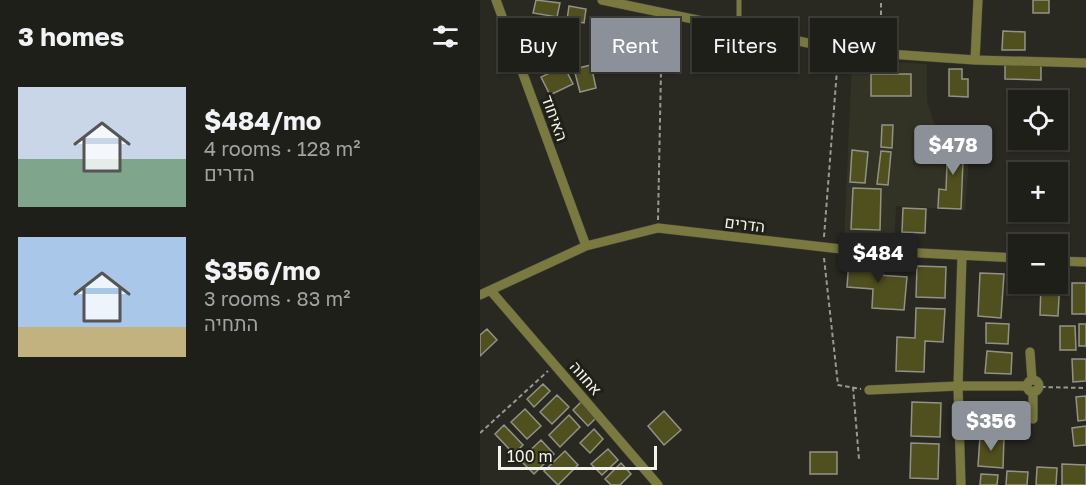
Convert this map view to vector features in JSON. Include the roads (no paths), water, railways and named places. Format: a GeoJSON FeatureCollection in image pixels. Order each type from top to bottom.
{"type":"FeatureCollection","features":[{"type":"Feature","properties":{"kind":"street","name":"האיחוד"},"geometry":{"type":"LineString","coordinates":[[496,0],[586,246]]}},
{"type":"Feature","properties":{"kind":"street"},"geometry":{"type":"LineString","coordinates":[[602,0],[692,19]]}},
{"type":"Feature","properties":{"kind":"street"},"geometry":{"type":"LineString","coordinates":[[975,60],[978,0]]}},
{"type":"Feature","properties":{"kind":"street"},"geometry":{"type":"LineString","coordinates":[[798,40],[846,51],[975,60],[1086,63]]}},
{"type":"Feature","properties":{"kind":"street","name":"הדרים"},"geometry":{"type":"LineString","coordinates":[[480,295],[586,246],[658,228],[823,248],[1008,257]]}},
{"type":"Feature","properties":{"kind":"street"},"geometry":{"type":"LineString","coordinates":[[961,485],[958,386],[962,255]]}},
{"type":"Feature","properties":{"kind":"street"},"geometry":{"type":"LineString","coordinates":[[1068,261],[1086,262]]}},
{"type":"Feature","properties":{"kind":"street","name":"אחווה"},"geometry":{"type":"LineString","coordinates":[[491,291],[658,485]]}},
{"type":"Feature","properties":{"kind":"street"},"geometry":{"type":"LineString","coordinates":[[1030,352],[1033,419]]}},
{"type":"Feature","properties":{"kind":"street"},"geometry":{"type":"LineString","coordinates":[[869,390],[958,386],[1033,386]]}},
{"type":"Feature","properties":{"kind":"lane"},"geometry":{"type":"LineString","coordinates":[[739,0],[739,18]]}}]}
